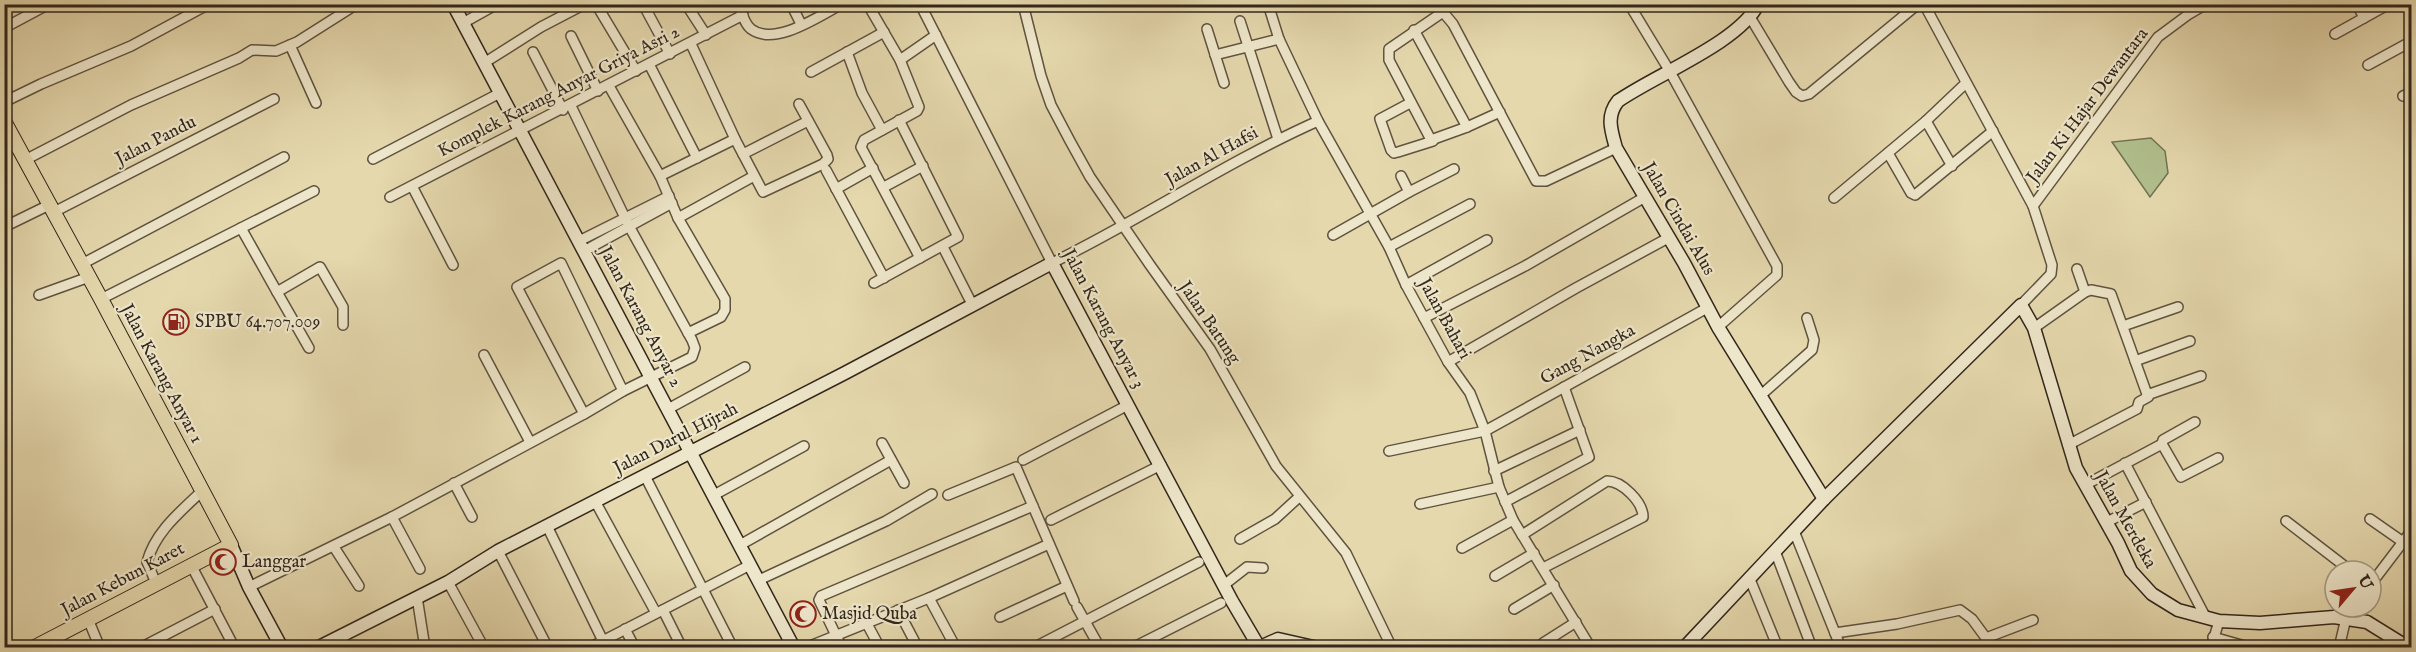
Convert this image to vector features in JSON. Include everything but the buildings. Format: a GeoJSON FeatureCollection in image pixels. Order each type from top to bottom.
{"type":"FeatureCollection","features":[{"type":"Feature","properties":{"kind":"main road","name":"Jalan Karang Anyar 1"},"geometry":{"type":"LineString","coordinates":[[4,121],[231,545]]}},
{"type":"Feature","properties":{"kind":"main road","name":"Jalan Kebun Karet"},"geometry":{"type":"LineString","coordinates":[[33,648],[231,545]]}},
{"type":"Feature","properties":{"kind":"street"},"geometry":{"type":"LineString","coordinates":[[4,28],[49,4]]}},
{"type":"Feature","properties":{"kind":"street"},"geometry":{"type":"LineString","coordinates":[[4,102],[131,46],[209,4]]}},
{"type":"Feature","properties":{"kind":"street"},"geometry":{"type":"LineString","coordinates":[[25,160],[131,105],[239,58],[252,50],[276,51],[290,45],[357,4]]}},
{"type":"Feature","properties":{"kind":"street","name":"Jalan Karang Anyar 2"},"geometry":{"type":"LineString","coordinates":[[453,4],[794,648]]}},
{"type":"Feature","properties":{"kind":"street"},"geometry":{"type":"LineString","coordinates":[[463,23],[497,4]]}},
{"type":"Feature","properties":{"kind":"street"},"geometry":{"type":"LineString","coordinates":[[484,63],[541,27],[585,4]]}},
{"type":"Feature","properties":{"kind":"street"},"geometry":{"type":"LineString","coordinates":[[596,4],[636,71]]}},
{"type":"Feature","properties":{"kind":"street"},"geometry":{"type":"LineString","coordinates":[[643,4],[670,54]]}},
{"type":"Feature","properties":{"kind":"street"},"geometry":{"type":"LineString","coordinates":[[686,4],[706,35]]}},
{"type":"Feature","properties":{"kind":"street"},"geometry":{"type":"LineString","coordinates":[[738,4],[749,27],[762,35],[784,33],[842,4]]}},
{"type":"Feature","properties":{"kind":"street"},"geometry":{"type":"LineString","coordinates":[[791,4],[801,24]]}},
{"type":"Feature","properties":{"kind":"street","name":"Jalan Karang Anyar 3"},"geometry":{"type":"LineString","coordinates":[[920,4],[1052,263],[1258,647]]}},
{"type":"Feature","properties":{"kind":"street","name":"Jalan Batung"},"geometry":{"type":"LineString","coordinates":[[1023,4],[1041,76],[1052,105],[1090,177],[1210,349],[1276,466],[1299,498],[1346,553],[1392,648]]}},
{"type":"Feature","properties":{"kind":"street","name":"Jalan Bahari"},"geometry":{"type":"LineString","coordinates":[[1268,4],[1279,39],[1318,121],[1389,247],[1406,285],[1448,362],[1470,393],[1485,431],[1499,487],[1513,520],[1590,648]]}},
{"type":"Feature","properties":{"kind":"street"},"geometry":{"type":"LineString","coordinates":[[1629,4],[1669,70],[1777,266],[1777,275],[1718,327]]}},
{"type":"Feature","properties":{"kind":"street","name":"Jalan Cindai Alus"},"geometry":{"type":"LineString","coordinates":[[1758,4],[1750,17],[1732,34],[1629,93],[1613,107],[1610,127],[1616,148],[1707,308],[1824,499]]}},
{"type":"Feature","properties":{"kind":"street"},"geometry":{"type":"LineString","coordinates":[[1750,17],[1796,92],[1802,96],[1809,94],[1918,4]]}},
{"type":"Feature","properties":{"kind":"street"},"geometry":{"type":"LineString","coordinates":[[1924,4],[2033,206]]}},
{"type":"Feature","properties":{"kind":"street","name":"Jalan Ki Hajar Dewantara"},"geometry":{"type":"LineString","coordinates":[[2021,305],[2051,274],[2052,266],[2033,206],[2158,37],[2206,4]]}},
{"type":"Feature","properties":{"kind":"street"},"geometry":{"type":"LineString","coordinates":[[2357,4],[2364,18]]}},
{"type":"Feature","properties":{"kind":"street"},"geometry":{"type":"LineString","coordinates":[[2335,34],[2389,4]]}},
{"type":"Feature","properties":{"kind":"street"},"geometry":{"type":"LineString","coordinates":[[871,10],[900,60],[919,107],[917,111],[861,144],[920,258]]}},
{"type":"Feature","properties":{"kind":"street"},"geometry":{"type":"LineString","coordinates":[[1433,141],[1427,135],[1387,56],[1393,45],[1443,12],[1536,181],[1546,181],[1616,148]]}},
{"type":"Feature","properties":{"kind":"street","name":"Komplek Karang Anyar Griya Asri 2"},"geometry":{"type":"LineString","coordinates":[[390,197],[521,132],[743,15]]}},
{"type":"Feature","properties":{"kind":"street"},"geometry":{"type":"LineString","coordinates":[[1240,21],[1278,139]]}},
{"type":"Feature","properties":{"kind":"street"},"geometry":{"type":"LineString","coordinates":[[1207,29],[1224,83]]}},
{"type":"Feature","properties":{"kind":"street"},"geometry":{"type":"LineString","coordinates":[[1414,30],[1467,128]]}},
{"type":"Feature","properties":{"kind":"street"},"geometry":{"type":"LineString","coordinates":[[811,72],[884,32]]}},
{"type":"Feature","properties":{"kind":"street"},"geometry":{"type":"LineString","coordinates":[[900,60],[936,35]]}},
{"type":"Feature","properties":{"kind":"street"},"geometry":{"type":"LineString","coordinates":[[571,36],[598,91]]}},
{"type":"Feature","properties":{"kind":"street"},"geometry":{"type":"LineString","coordinates":[[1215,55],[1279,39]]}},
{"type":"Feature","properties":{"kind":"street"},"geometry":{"type":"LineString","coordinates":[[2368,65],[2412,41]]}},
{"type":"Feature","properties":{"kind":"street"},"geometry":{"type":"LineString","coordinates":[[691,44],[742,154],[763,192],[823,164],[828,159],[799,104]]}},
{"type":"Feature","properties":{"kind":"street"},"geometry":{"type":"LineString","coordinates":[[290,45],[316,103]]}},
{"type":"Feature","properties":{"kind":"street"},"geometry":{"type":"LineString","coordinates":[[249,587],[392,517],[623,391],[652,379],[692,357],[694,344],[567,108],[534,52]]}},
{"type":"Feature","properties":{"kind":"street"},"geometry":{"type":"LineString","coordinates":[[847,52],[862,93],[882,130]]}},
{"type":"Feature","properties":{"kind":"street"},"geometry":{"type":"LineString","coordinates":[[649,64],[697,158]]}},
{"type":"Feature","properties":{"kind":"street"},"geometry":{"type":"LineString","coordinates":[[1834,198],[1926,121],[1966,83]]}},
{"type":"Feature","properties":{"kind":"street"},"geometry":{"type":"LineString","coordinates":[[609,86],[660,176],[678,218],[726,304],[721,317],[688,333]]}},
{"type":"Feature","properties":{"kind":"street"},"geometry":{"type":"LineString","coordinates":[[373,159],[500,93]]}},
{"type":"Feature","properties":{"kind":"street","name":"Jalan Pandu"},"geometry":{"type":"LineString","coordinates":[[4,227],[52,209],[274,99]]}},
{"type":"Feature","properties":{"kind":"street"},"geometry":{"type":"LineString","coordinates":[[1410,103],[1380,118],[1394,153],[1467,128],[1500,112]]}},
{"type":"Feature","properties":{"kind":"street"},"geometry":{"type":"LineString","coordinates":[[874,283],[957,239],[958,235],[899,120]]}},
{"type":"Feature","properties":{"kind":"street"},"geometry":{"type":"LineString","coordinates":[[742,154],[808,121]]}},
{"type":"Feature","properties":{"kind":"street","name":"Jalan Al Hafsi"},"geometry":{"type":"LineString","coordinates":[[1052,263],[1278,139],[1318,121]]}},
{"type":"Feature","properties":{"kind":"street"},"geometry":{"type":"LineString","coordinates":[[1926,121],[1952,166]]}},
{"type":"Feature","properties":{"kind":"street"},"geometry":{"type":"LineString","coordinates":[[1888,153],[1911,193],[1915,195],[1993,132]]}},
{"type":"Feature","properties":{"kind":"street"},"geometry":{"type":"LineString","coordinates":[[660,176],[735,139]]}},
{"type":"Feature","properties":{"kind":"street"},"geometry":{"type":"LineString","coordinates":[[82,264],[284,157]]}},
{"type":"Feature","properties":{"kind":"street"},"geometry":{"type":"LineString","coordinates":[[884,188],[923,166]]}},
{"type":"Feature","properties":{"kind":"street"},"geometry":{"type":"LineString","coordinates":[[836,189],[873,168]]}},
{"type":"Feature","properties":{"kind":"street"},"geometry":{"type":"LineString","coordinates":[[1333,236],[1454,169]]}},
{"type":"Feature","properties":{"kind":"street"},"geometry":{"type":"LineString","coordinates":[[826,170],[884,278]]}},
{"type":"Feature","properties":{"kind":"street"},"geometry":{"type":"LineString","coordinates":[[678,218],[754,176]]}},
{"type":"Feature","properties":{"kind":"street"},"geometry":{"type":"LineString","coordinates":[[1401,176],[1409,192]]}},
{"type":"Feature","properties":{"kind":"street"},"geometry":{"type":"LineString","coordinates":[[412,186],[453,265]]}},
{"type":"Feature","properties":{"kind":"street"},"geometry":{"type":"LineString","coordinates":[[101,299],[314,191]]}},
{"type":"Feature","properties":{"kind":"street"},"geometry":{"type":"LineString","coordinates":[[1424,318],[1526,266],[1645,197]]}},
{"type":"Feature","properties":{"kind":"street"},"geometry":{"type":"LineString","coordinates":[[582,246],[670,199]]}},
{"type":"Feature","properties":{"kind":"street"},"geometry":{"type":"LineString","coordinates":[[1389,247],[1470,204]]}},
{"type":"Feature","properties":{"kind":"street"},"geometry":{"type":"LineString","coordinates":[[241,228],[309,348]]}},
{"type":"Feature","properties":{"kind":"street"},"geometry":{"type":"LineString","coordinates":[[1448,362],[1668,238]]}},
{"type":"Feature","properties":{"kind":"street"},"geometry":{"type":"LineString","coordinates":[[1406,285],[1487,240]]}},
{"type":"Feature","properties":{"kind":"street"},"geometry":{"type":"LineString","coordinates":[[943,246],[973,306]]}},
{"type":"Feature","properties":{"kind":"street"},"geometry":{"type":"LineString","coordinates":[[315,256],[343,307],[343,325]]}},
{"type":"Feature","properties":{"kind":"street"},"geometry":{"type":"LineString","coordinates":[[584,414],[517,287],[561,263],[623,391]]}},
{"type":"Feature","properties":{"kind":"street","name":"Jalan Darul Hijrah"},"geometry":{"type":"LineString","coordinates":[[317,648],[448,582],[498,551],[1052,263]]}},
{"type":"Feature","properties":{"kind":"street"},"geometry":{"type":"LineString","coordinates":[[277,292],[320,267]]}},
{"type":"Feature","properties":{"kind":"street"},"geometry":{"type":"LineString","coordinates":[[2077,269],[2085,292]]}},
{"type":"Feature","properties":{"kind":"street"},"geometry":{"type":"LineString","coordinates":[[39,295],[89,277]]}},
{"type":"Feature","properties":{"kind":"street"},"geometry":{"type":"LineString","coordinates":[[2034,328],[2085,292],[2091,290],[2111,294],[2148,395]]}},
{"type":"Feature","properties":{"kind":"street"},"geometry":{"type":"LineString","coordinates":[[1684,648],[1824,499],[2021,305]]}},
{"type":"Feature","properties":{"kind":"street","name":"Jalan Merdeka"},"geometry":{"type":"LineString","coordinates":[[2021,305],[2034,328],[2076,468],[2107,522],[2131,571],[2141,584],[2152,594],[2178,610],[2218,621],[2260,623],[2329,619]]}},
{"type":"Feature","properties":{"kind":"street"},"geometry":{"type":"LineString","coordinates":[[2123,326],[2178,307]]}},
{"type":"Feature","properties":{"kind":"street","name":"Gang Nangka"},"geometry":{"type":"LineString","coordinates":[[1389,451],[1485,431],[1707,308]]}},
{"type":"Feature","properties":{"kind":"street"},"geometry":{"type":"LineString","coordinates":[[1760,396],[1812,350],[1814,340],[1807,318]]}},
{"type":"Feature","properties":{"kind":"street"},"geometry":{"type":"LineString","coordinates":[[2135,361],[2190,341]]}},
{"type":"Feature","properties":{"kind":"street"},"geometry":{"type":"LineString","coordinates":[[484,355],[530,442]]}},
{"type":"Feature","properties":{"kind":"street"},"geometry":{"type":"LineString","coordinates":[[668,409],[744,367]]}},
{"type":"Feature","properties":{"kind":"street"},"geometry":{"type":"LineString","coordinates":[[2068,445],[2138,409],[2139,402],[2148,395],[2201,376]]}},
{"type":"Feature","properties":{"kind":"street"},"geometry":{"type":"LineString","coordinates":[[1505,502],[1588,459],[1590,454],[1564,387]]}},
{"type":"Feature","properties":{"kind":"street"},"geometry":{"type":"LineString","coordinates":[[1023,460],[1128,405]]}},
{"type":"Feature","properties":{"kind":"street"},"geometry":{"type":"LineString","coordinates":[[2085,485],[2162,444],[2163,440],[2195,422]]}},
{"type":"Feature","properties":{"kind":"street"},"geometry":{"type":"LineString","coordinates":[[1494,471],[1580,430]]}},
{"type":"Feature","properties":{"kind":"street"},"geometry":{"type":"LineString","coordinates":[[882,443],[904,483]]}},
{"type":"Feature","properties":{"kind":"street"},"geometry":{"type":"LineString","coordinates":[[2162,444],[2181,477],[2218,458]]}},
{"type":"Feature","properties":{"kind":"street"},"geometry":{"type":"LineString","coordinates":[[714,495],[804,446]]}},
{"type":"Feature","properties":{"kind":"street"},"geometry":{"type":"LineString","coordinates":[[740,545],[891,460]]}},
{"type":"Feature","properties":{"kind":"street"},"geometry":{"type":"LineString","coordinates":[[2126,463],[2206,618]]}},
{"type":"Feature","properties":{"kind":"street"},"geometry":{"type":"LineString","coordinates":[[1051,520],[1161,465]]}},
{"type":"Feature","properties":{"kind":"street"},"geometry":{"type":"LineString","coordinates":[[948,495],[1016,466],[1067,586],[1100,648]]}},
{"type":"Feature","properties":{"kind":"street"},"geometry":{"type":"LineString","coordinates":[[645,476],[733,648]]}},
{"type":"Feature","properties":{"kind":"street"},"geometry":{"type":"LineString","coordinates":[[1522,534],[1607,481],[1615,482],[1638,501],[1643,509],[1643,517],[1543,568]]}},
{"type":"Feature","properties":{"kind":"street"},"geometry":{"type":"LineString","coordinates":[[454,483],[472,517]]}},
{"type":"Feature","properties":{"kind":"street"},"geometry":{"type":"LineString","coordinates":[[1420,504],[1499,487]]}},
{"type":"Feature","properties":{"kind":"street"},"geometry":{"type":"LineString","coordinates":[[156,583],[147,562],[150,549],[173,519],[202,491]]}},
{"type":"Feature","properties":{"kind":"street"},"geometry":{"type":"LineString","coordinates":[[759,580],[886,521],[932,494]]}},
{"type":"Feature","properties":{"kind":"street"},"geometry":{"type":"LineString","coordinates":[[1240,539],[1275,519],[1299,498]]}},
{"type":"Feature","properties":{"kind":"street"},"geometry":{"type":"LineString","coordinates":[[595,501],[682,648]]}},
{"type":"Feature","properties":{"kind":"street"},"geometry":{"type":"LineString","coordinates":[[2107,522],[2146,502]]}},
{"type":"Feature","properties":{"kind":"street"},"geometry":{"type":"LineString","coordinates":[[842,648],[819,600],[820,596],[1033,506]]}},
{"type":"Feature","properties":{"kind":"street"},"geometry":{"type":"LineString","coordinates":[[392,517],[420,569]]}},
{"type":"Feature","properties":{"kind":"street"},"geometry":{"type":"LineString","coordinates":[[2370,519],[2403,542]]}},
{"type":"Feature","properties":{"kind":"street"},"geometry":{"type":"LineString","coordinates":[[1462,548],[1513,520]]}},
{"type":"Feature","properties":{"kind":"street"},"geometry":{"type":"LineString","coordinates":[[2286,521],[2335,559]]}},
{"type":"Feature","properties":{"kind":"street"},"geometry":{"type":"LineString","coordinates":[[547,526],[603,641]]}},
{"type":"Feature","properties":{"kind":"street"},"geometry":{"type":"LineString","coordinates":[[2383,568],[2412,530]]}},
{"type":"Feature","properties":{"kind":"street"},"geometry":{"type":"LineString","coordinates":[[1794,531],[1841,648]]}},
{"type":"Feature","properties":{"kind":"street"},"geometry":{"type":"LineString","coordinates":[[805,648],[929,598],[1049,544]]}},
{"type":"Feature","properties":{"kind":"street","name":"Jalan Karang Anyar 1"},"geometry":{"type":"LineString","coordinates":[[231,545],[249,587],[282,648]]}},
{"type":"Feature","properties":{"kind":"street"},"geometry":{"type":"LineString","coordinates":[[334,547],[359,586]]}},
{"type":"Feature","properties":{"kind":"street"},"geometry":{"type":"LineString","coordinates":[[498,551],[548,648]]}},
{"type":"Feature","properties":{"kind":"street"},"geometry":{"type":"LineString","coordinates":[[1775,551],[1812,648]]}},
{"type":"Feature","properties":{"kind":"street"},"geometry":{"type":"LineString","coordinates":[[1495,576],[1534,553]]}},
{"type":"Feature","properties":{"kind":"street"},"geometry":{"type":"LineString","coordinates":[[1034,648],[1198,562]]}},
{"type":"Feature","properties":{"kind":"street"},"geometry":{"type":"LineString","coordinates":[[590,648],[750,564]]}},
{"type":"Feature","properties":{"kind":"street"},"geometry":{"type":"LineString","coordinates":[[191,565],[231,641],[227,648]]}},
{"type":"Feature","properties":{"kind":"street"},"geometry":{"type":"LineString","coordinates":[[1224,585],[1247,567],[1263,568]]}},
{"type":"Feature","properties":{"kind":"street"},"geometry":{"type":"LineString","coordinates":[[1749,577],[1778,648]]}},
{"type":"Feature","properties":{"kind":"street"},"geometry":{"type":"LineString","coordinates":[[448,582],[484,648]]}},
{"type":"Feature","properties":{"kind":"street"},"geometry":{"type":"LineString","coordinates":[[1514,609],[1554,585]]}},
{"type":"Feature","properties":{"kind":"street"},"geometry":{"type":"LineString","coordinates":[[1000,617],[1067,586]]}},
{"type":"Feature","properties":{"kind":"street"},"geometry":{"type":"LineString","coordinates":[[417,597],[425,648]]}},
{"type":"Feature","properties":{"kind":"street"},"geometry":{"type":"LineString","coordinates":[[929,598],[957,648]]}},
{"type":"Feature","properties":{"kind":"street"},"geometry":{"type":"LineString","coordinates":[[1132,648],[1221,603]]}},
{"type":"Feature","properties":{"kind":"street"},"geometry":{"type":"LineString","coordinates":[[140,648],[215,609]]}},
{"type":"Feature","properties":{"kind":"street"},"geometry":{"type":"LineString","coordinates":[[898,610],[918,648]]}},
{"type":"Feature","properties":{"kind":"street"},"geometry":{"type":"LineString","coordinates":[[1836,633],[1886,626],[1960,610],[1972,619],[1992,648]]}},
{"type":"Feature","properties":{"kind":"street"},"geometry":{"type":"LineString","coordinates":[[88,618],[100,648]]}},
{"type":"Feature","properties":{"kind":"street"},"geometry":{"type":"LineString","coordinates":[[2339,648],[2346,619]]}},
{"type":"Feature","properties":{"kind":"street","name":"Jalan Merdeka"},"geometry":{"type":"LineString","coordinates":[[2351,619],[2367,622],[2409,648]]}},
{"type":"Feature","properties":{"kind":"street"},"geometry":{"type":"LineString","coordinates":[[1986,638],[2033,620]]}},
{"type":"Feature","properties":{"kind":"street"},"geometry":{"type":"LineString","coordinates":[[2211,648],[2218,621]]}},
{"type":"Feature","properties":{"kind":"street"},"geometry":{"type":"LineString","coordinates":[[866,622],[880,648]]}},
{"type":"Feature","properties":{"kind":"street"},"geometry":{"type":"LineString","coordinates":[[1543,643],[1576,622]]}},
{"type":"Feature","properties":{"kind":"street"},"geometry":{"type":"LineString","coordinates":[[625,629],[635,648]]}},
{"type":"Feature","properties":{"kind":"street"},"geometry":{"type":"LineString","coordinates":[[2213,637],[2252,648]]}},
{"type":"Feature","properties":{"kind":"street"},"geometry":{"type":"LineString","coordinates":[[1258,647],[1278,639],[1318,648]]}},
{"type":"Feature","properties":{"kind":"green space"},"geometry":{"type":"Polygon","coordinates":[[[2151,138],[2165,151],[2168,173],[2150,197],[2112,142],[2151,138]]]}},
{"type":"Feature","properties":{"kind":"place","name":"SPBU 64.707.009"},"geometry":{"type":"Point","coordinates":[176,322]}},
{"type":"Feature","properties":{"kind":"place","name":"Langgar"},"geometry":{"type":"Point","coordinates":[223,562]}},
{"type":"Feature","properties":{"kind":"place","name":"Masjid Quba"},"geometry":{"type":"Point","coordinates":[803,614]}}]}
